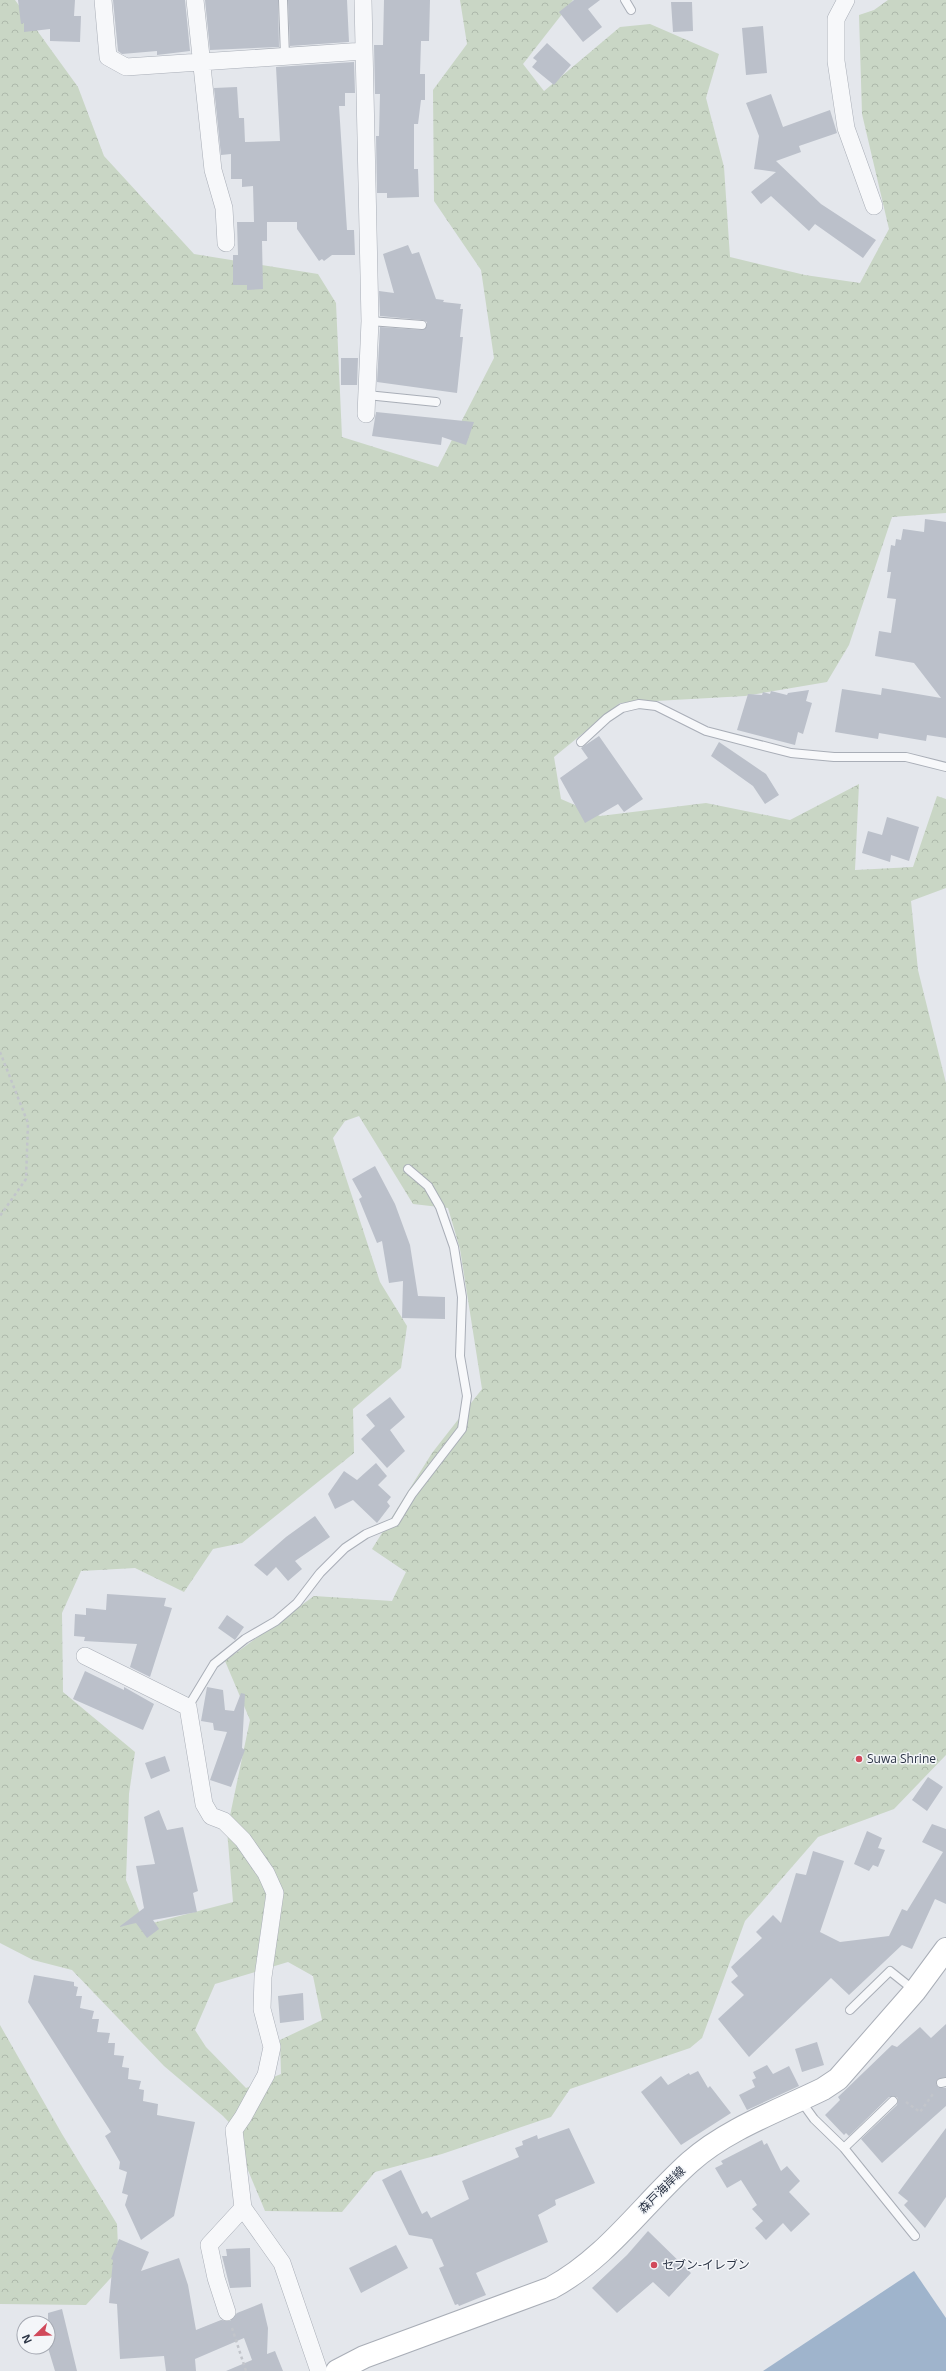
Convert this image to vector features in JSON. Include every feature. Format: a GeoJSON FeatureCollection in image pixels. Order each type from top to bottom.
{"type":"FeatureCollection","features":[{"type":"Feature","properties":{"kind":"main road","name":"森戸海岸線"},"geometry":{"type":"LineString","coordinates":[[336,2371],[388,2348],[551,2288],[572,2277],[592,2261],[690,2162],[729,2135],[800,2100],[838,2079],[915,1991],[946,1949]]}},
{"type":"Feature","properties":{"kind":"street"},"geometry":{"type":"LineString","coordinates":[[103,0],[108,57],[126,67],[364,51]]}},
{"type":"Feature","properties":{"kind":"street"},"geometry":{"type":"LineString","coordinates":[[195,0],[200,62],[213,170],[224,208],[226,243]]}},
{"type":"Feature","properties":{"kind":"street"},"geometry":{"type":"LineString","coordinates":[[362,0],[370,320],[366,414]]}},
{"type":"Feature","properties":{"kind":"street"},"geometry":{"type":"LineString","coordinates":[[846,0],[836,19],[836,61],[846,128],[874,206]]}},
{"type":"Feature","properties":{"kind":"street"},"geometry":{"type":"LineString","coordinates":[[85,1656],[188,1707],[204,1804],[211,1816],[224,1821],[243,1840],[266,1873],[275,1893],[263,1977],[262,2009],[272,2047],[266,2075],[244,2117],[234,2130],[242,2208],[282,2263],[319,2371]]}},
{"type":"Feature","properties":{"kind":"street"},"geometry":{"type":"LineString","coordinates":[[227,2312],[216,2278],[208,2245],[242,2208]]}},
{"type":"Feature","properties":{"kind":"lane"},"geometry":{"type":"LineString","coordinates":[[283,0],[285,56]]}},
{"type":"Feature","properties":{"kind":"lane"},"geometry":{"type":"LineString","coordinates":[[625,0],[631,10]]}},
{"type":"Feature","properties":{"kind":"lane"},"geometry":{"type":"LineString","coordinates":[[370,320],[422,325]]}},
{"type":"Feature","properties":{"kind":"lane"},"geometry":{"type":"LineString","coordinates":[[367,395],[436,402]]}},
{"type":"Feature","properties":{"kind":"lane"},"geometry":{"type":"LineString","coordinates":[[581,742],[622,708],[639,704],[656,706],[706,731],[791,753],[834,757],[906,757],[946,768]]}},
{"type":"Feature","properties":{"kind":"lane"},"geometry":{"type":"LineString","coordinates":[[188,1707],[214,1664],[246,1639],[276,1621],[297,1603],[320,1573],[345,1548],[366,1534],[395,1522],[412,1494],[462,1429],[467,1396],[460,1356],[462,1297],[454,1248],[440,1207],[428,1186],[408,1169]]}},
{"type":"Feature","properties":{"kind":"lane"},"geometry":{"type":"LineString","coordinates":[[850,2010],[890,1971],[915,1991]]}},
{"type":"Feature","properties":{"kind":"lane"},"geometry":{"type":"LineString","coordinates":[[800,2100],[814,2119],[844,2148],[915,2236]]}},
{"type":"Feature","properties":{"kind":"lane"},"geometry":{"type":"LineString","coordinates":[[844,2148],[893,2100]]}},
{"type":"Feature","properties":{"kind":"path"},"geometry":{"type":"LineString","coordinates":[[0,1052],[28,1124],[26,1179],[0,1216]]}},
{"type":"Feature","properties":{"kind":"path"},"geometry":{"type":"LineString","coordinates":[[893,2100],[901,2098],[920,2112],[944,2083]]}},
{"type":"Feature","properties":{"kind":"path"},"geometry":{"type":"LineString","coordinates":[[227,2312],[246,2371]]}},
{"type":"Feature","properties":{"kind":"green space"},"geometry":{"type":"Polygon","coordinates":[[[0,0],[15,0],[78,87],[104,156],[194,254],[318,274],[336,303],[342,437],[438,467],[494,358],[481,270],[434,201],[433,90],[467,44],[460,0],[573,0],[523,64],[544,91],[620,27],[650,24],[719,54],[706,98],[724,167],[730,257],[805,275],[860,283],[889,229],[862,114],[859,15],[874,10],[888,0],[946,0],[946,513],[892,517],[849,645],[827,682],[745,696],[620,703],[554,757],[561,799],[600,816],[706,803],[790,820],[859,784],[855,870],[913,867],[937,796],[946,799],[946,888],[911,901],[918,970],[946,1083],[946,1755],[894,1809],[818,1837],[745,1921],[702,2038],[690,2048],[570,2089],[551,2117],[442,2154],[375,2172],[342,2212],[265,2211],[240,2151],[242,2136],[223,2116],[164,2066],[72,1970],[33,1960],[0,1943],[0,0]],[[359,1116],[345,1121],[333,1138],[380,1282],[407,1326],[401,1368],[353,1409],[354,1453],[242,1543],[213,1549],[184,1592],[135,1568],[81,1571],[62,1613],[63,1692],[135,1752],[129,1794],[126,1880],[145,1925],[233,1902],[227,1830],[250,1720],[225,1661],[314,1596],[392,1601],[406,1572],[372,1549],[432,1453],[482,1389],[460,1249],[448,1208],[413,1204],[359,1116]],[[288,1962],[215,1984],[195,2030],[206,2047],[246,2088],[281,2074],[280,2040],[322,2020],[313,1976],[288,1962]]]}},
{"type":"Feature","properties":{"kind":"green space"},"geometry":{"type":"Polygon","coordinates":[[[0,2025],[62,2134],[117,2224],[119,2269],[86,2305],[0,2304],[0,2025]]]}},
{"type":"Feature","properties":{"kind":"water"},"geometry":{"type":"Polygon","coordinates":[[[914,2271],[946,2318],[946,2371],[763,2371],[914,2271]]]}},
{"type":"Feature","properties":{"kind":"building"},"geometry":{"type":"Polygon","coordinates":[[[18,0],[75,0],[74,16],[81,16],[80,42],[50,41],[50,29],[24,32],[24,23],[21,24],[18,0]]]}},
{"type":"Feature","properties":{"kind":"building"},"geometry":{"type":"Polygon","coordinates":[[[113,0],[185,0],[190,51],[157,55],[157,51],[122,54],[118,51],[113,0]]]}},
{"type":"Feature","properties":{"kind":"building"},"geometry":{"type":"Polygon","coordinates":[[[205,0],[278,0],[279,47],[210,50],[205,0]]]}},
{"type":"Feature","properties":{"kind":"building"},"geometry":{"type":"Polygon","coordinates":[[[288,0],[347,0],[349,42],[290,46],[288,0]]]}},
{"type":"Feature","properties":{"kind":"building"},"geometry":{"type":"Polygon","coordinates":[[[384,0],[430,0],[429,41],[421,41],[420,74],[425,74],[425,100],[421,100],[418,124],[414,124],[414,169],[418,169],[419,197],[387,198],[387,193],[377,193],[376,136],[379,136],[380,94],[375,94],[374,45],[383,45],[384,0]]]}},
{"type":"Feature","properties":{"kind":"building"},"geometry":{"type":"Polygon","coordinates":[[[574,0],[600,0],[588,9],[602,27],[583,42],[559,12],[574,0]]]}},
{"type":"Feature","properties":{"kind":"building"},"geometry":{"type":"Polygon","coordinates":[[[671,2],[692,2],[693,31],[673,32],[671,2]]]}},
{"type":"Feature","properties":{"kind":"building"},"geometry":{"type":"Polygon","coordinates":[[[763,26],[767,73],[746,75],[742,28],[763,26]]]}},
{"type":"Feature","properties":{"kind":"building"},"geometry":{"type":"Polygon","coordinates":[[[547,43],[571,65],[554,85],[532,67],[537,61],[533,58],[547,43]]]}},
{"type":"Feature","properties":{"kind":"building"},"geometry":{"type":"Polygon","coordinates":[[[354,62],[355,93],[345,93],[345,106],[339,106],[347,230],[354,230],[355,255],[332,255],[324,261],[322,259],[319,261],[297,229],[297,222],[267,222],[267,241],[262,241],[263,289],[247,290],[247,285],[233,285],[233,255],[238,255],[237,222],[254,222],[253,186],[242,187],[242,179],[231,179],[231,154],[221,155],[214,88],[237,87],[239,118],[244,118],[245,142],[280,141],[276,67],[354,62]]]}},
{"type":"Feature","properties":{"kind":"building"},"geometry":{"type":"Polygon","coordinates":[[[771,94],[783,127],[830,110],[837,133],[799,146],[801,152],[776,161],[821,204],[876,240],[863,258],[815,224],[809,231],[771,196],[761,204],[751,192],[776,172],[754,169],[759,136],[746,103],[771,94]]]}},
{"type":"Feature","properties":{"kind":"building"},"geometry":{"type":"Polygon","coordinates":[[[408,245],[412,254],[419,252],[436,299],[444,300],[443,302],[461,304],[460,309],[463,309],[460,337],[463,337],[457,393],[377,382],[380,327],[422,330],[427,326],[427,322],[422,320],[380,316],[379,291],[394,293],[383,254],[408,245]]]}},
{"type":"Feature","properties":{"kind":"building"},"geometry":{"type":"Polygon","coordinates":[[[341,358],[358,358],[357,385],[341,385],[341,358]]]}},
{"type":"Feature","properties":{"kind":"building"},"geometry":{"type":"Polygon","coordinates":[[[376,412],[474,422],[466,445],[442,437],[441,445],[372,436],[376,412]]]}},
{"type":"Feature","properties":{"kind":"building"},"geometry":{"type":"Polygon","coordinates":[[[925,519],[946,522],[946,738],[927,735],[926,741],[879,733],[878,739],[835,732],[842,689],[881,695],[882,688],[941,698],[914,663],[875,656],[879,631],[891,633],[896,599],[887,598],[891,572],[887,572],[891,545],[895,546],[896,539],[901,540],[903,529],[924,532],[925,519]]]}},
{"type":"Feature","properties":{"kind":"building"},"geometry":{"type":"Polygon","coordinates":[[[809,690],[806,701],[812,703],[803,734],[798,732],[795,745],[737,730],[748,694],[762,695],[763,692],[770,694],[771,691],[787,695],[788,693],[809,690]]]}},
{"type":"Feature","properties":{"kind":"building"},"geometry":{"type":"Polygon","coordinates":[[[599,736],[643,799],[624,812],[618,804],[585,823],[560,778],[588,758],[581,748],[599,736]]]}},
{"type":"Feature","properties":{"kind":"building"},"geometry":{"type":"Polygon","coordinates":[[[719,742],[766,774],[779,795],[765,804],[753,786],[711,756],[719,742]]]}},
{"type":"Feature","properties":{"kind":"building"},"geometry":{"type":"Polygon","coordinates":[[[887,817],[919,827],[909,861],[891,855],[890,862],[862,853],[868,831],[882,835],[887,817]]]}},
{"type":"Feature","properties":{"kind":"building"},"geometry":{"type":"Polygon","coordinates":[[[375,1166],[395,1204],[410,1245],[418,1296],[445,1297],[445,1319],[402,1318],[403,1281],[389,1283],[382,1241],[377,1243],[359,1199],[362,1197],[352,1179],[375,1166]]]}},
{"type":"Feature","properties":{"kind":"building"},"geometry":{"type":"Polygon","coordinates":[[[390,1397],[405,1417],[390,1430],[405,1451],[387,1468],[361,1439],[375,1426],[366,1415],[390,1397]]]}},
{"type":"Feature","properties":{"kind":"building"},"geometry":{"type":"Polygon","coordinates":[[[376,1463],[387,1476],[378,1485],[391,1497],[387,1502],[390,1506],[377,1523],[353,1500],[335,1509],[328,1494],[344,1471],[357,1480],[376,1463]]]}},
{"type":"Feature","properties":{"kind":"building"},"geometry":{"type":"Polygon","coordinates":[[[315,1516],[330,1537],[295,1561],[302,1569],[288,1581],[276,1567],[267,1576],[254,1565],[286,1537],[315,1516]]]}},
{"type":"Feature","properties":{"kind":"building"},"geometry":{"type":"Polygon","coordinates":[[[107,1594],[166,1598],[164,1606],[172,1608],[150,1677],[130,1667],[137,1644],[84,1641],[85,1637],[74,1636],[75,1614],[86,1615],[86,1608],[106,1610],[107,1594]]]}},
{"type":"Feature","properties":{"kind":"building"},"geometry":{"type":"Polygon","coordinates":[[[227,1615],[244,1627],[235,1640],[218,1628],[227,1615]]]}},
{"type":"Feature","properties":{"kind":"building"},"geometry":{"type":"Polygon","coordinates":[[[85,1671],[124,1690],[124,1687],[154,1704],[143,1730],[73,1699],[85,1671]]]}},
{"type":"Feature","properties":{"kind":"building"},"geometry":{"type":"Polygon","coordinates":[[[207,1687],[223,1690],[225,1710],[234,1711],[241,1693],[245,1694],[242,1748],[245,1750],[231,1787],[210,1780],[227,1732],[214,1730],[213,1723],[201,1721],[207,1687]]]}},
{"type":"Feature","properties":{"kind":"building"},"geometry":{"type":"Polygon","coordinates":[[[165,1756],[170,1771],[151,1779],[145,1763],[165,1756]]]}},
{"type":"Feature","properties":{"kind":"building"},"geometry":{"type":"Polygon","coordinates":[[[928,1777],[943,1787],[927,1811],[912,1800],[928,1777]]]}},
{"type":"Feature","properties":{"kind":"building"},"geometry":{"type":"Polygon","coordinates":[[[159,1810],[167,1830],[183,1827],[198,1891],[193,1893],[197,1912],[153,1920],[159,1929],[147,1938],[136,1923],[119,1927],[144,1908],[136,1866],[155,1864],[144,1817],[159,1810]]]}},
{"type":"Feature","properties":{"kind":"building"},"geometry":{"type":"Polygon","coordinates":[[[932,1824],[946,1829],[946,1904],[935,1899],[912,1949],[902,1945],[849,1995],[831,1978],[749,2057],[718,2019],[744,1995],[731,1982],[738,1976],[731,1967],[762,1938],[756,1932],[773,1915],[781,1923],[796,1873],[806,1875],[813,1851],[844,1861],[820,1932],[840,1942],[889,1936],[902,1909],[907,1911],[943,1852],[922,1842],[932,1824]]]}},
{"type":"Feature","properties":{"kind":"building"},"geometry":{"type":"Polygon","coordinates":[[[867,1831],[882,1838],[878,1848],[885,1850],[878,1867],[873,1865],[869,1871],[854,1864],[867,1831]]]}},
{"type":"Feature","properties":{"kind":"building"},"geometry":{"type":"Polygon","coordinates":[[[34,1975],[74,1982],[74,1986],[78,1987],[76,1996],[82,1996],[80,2008],[94,2011],[92,2019],[99,2019],[97,2032],[110,2033],[108,2043],[115,2043],[114,2055],[124,2056],[122,2067],[129,2068],[128,2079],[141,2081],[139,2089],[144,2090],[143,2101],[158,2104],[157,2115],[195,2122],[174,2216],[141,2240],[125,2205],[128,2195],[122,2193],[127,2172],[119,2169],[120,2162],[105,2136],[111,2132],[28,2002],[34,1975]]]}},
{"type":"Feature","properties":{"kind":"building"},"geometry":{"type":"Polygon","coordinates":[[[303,1993],[304,2020],[280,2023],[278,1996],[303,1993]]]}},
{"type":"Feature","properties":{"kind":"building"},"geometry":{"type":"Polygon","coordinates":[[[946,2024],[946,2077],[938,2079],[936,2084],[939,2088],[946,2088],[946,2106],[882,2163],[861,2139],[897,2105],[897,2097],[889,2097],[849,2136],[846,2133],[844,2135],[825,2115],[840,2100],[838,2097],[892,2045],[897,2047],[920,2027],[931,2038],[946,2024]]]}},
{"type":"Feature","properties":{"kind":"building"},"geometry":{"type":"Polygon","coordinates":[[[817,2042],[824,2065],[802,2072],[795,2049],[817,2042]]]}},
{"type":"Feature","properties":{"kind":"building"},"geometry":{"type":"Polygon","coordinates":[[[767,2065],[773,2074],[789,2066],[799,2086],[747,2110],[739,2095],[755,2087],[752,2080],[756,2078],[753,2072],[767,2065]]]}},
{"type":"Feature","properties":{"kind":"building"},"geometry":{"type":"Polygon","coordinates":[[[698,2071],[708,2088],[710,2086],[731,2113],[681,2145],[641,2092],[661,2076],[668,2085],[689,2073],[690,2075],[698,2071]]]}},
{"type":"Feature","properties":{"kind":"building"},"geometry":{"type":"Polygon","coordinates":[[[569,2128],[595,2183],[555,2200],[556,2205],[538,2215],[548,2242],[476,2273],[486,2295],[459,2306],[458,2304],[455,2305],[439,2268],[444,2266],[432,2239],[409,2235],[382,2180],[401,2170],[422,2214],[427,2211],[431,2218],[469,2199],[462,2181],[519,2157],[515,2148],[523,2145],[522,2141],[537,2135],[538,2139],[569,2128]]]}},
{"type":"Feature","properties":{"kind":"building"},"geometry":{"type":"Polygon","coordinates":[[[946,2128],[946,2197],[925,2228],[904,2205],[908,2201],[898,2193],[946,2128]]]}},
{"type":"Feature","properties":{"kind":"building"},"geometry":{"type":"Polygon","coordinates":[[[762,2140],[764,2145],[767,2143],[781,2171],[787,2166],[800,2181],[789,2192],[810,2214],[791,2232],[783,2223],[766,2240],[755,2228],[763,2221],[752,2209],[757,2205],[741,2180],[727,2188],[715,2168],[723,2164],[721,2161],[762,2140]]]}},
{"type":"Feature","properties":{"kind":"building"},"geometry":{"type":"Polygon","coordinates":[[[648,2231],[691,2273],[669,2297],[653,2282],[617,2313],[592,2288],[627,2255],[648,2231]]]}},
{"type":"Feature","properties":{"kind":"building"},"geometry":{"type":"Polygon","coordinates":[[[119,2239],[149,2252],[141,2271],[179,2258],[188,2285],[196,2330],[221,2320],[230,2321],[237,2313],[262,2303],[268,2328],[267,2354],[275,2351],[283,2371],[226,2371],[252,2360],[244,2338],[195,2359],[196,2371],[166,2371],[164,2356],[120,2359],[117,2304],[109,2303],[113,2260],[111,2259],[119,2239]]]}},
{"type":"Feature","properties":{"kind":"building"},"geometry":{"type":"Polygon","coordinates":[[[396,2245],[408,2268],[361,2293],[349,2268],[396,2245]]]}},
{"type":"Feature","properties":{"kind":"building"},"geometry":{"type":"Polygon","coordinates":[[[250,2248],[251,2287],[230,2288],[222,2256],[227,2256],[226,2249],[250,2248]]]}},
{"type":"Feature","properties":{"kind":"building"},"geometry":{"type":"Polygon","coordinates":[[[62,2309],[77,2371],[55,2371],[50,2355],[56,2355],[56,2315],[48,2315],[48,2313],[62,2309]]]}},
{"type":"Feature","properties":{"kind":"place","name":"Suwa Shrine"},"geometry":{"type":"Point","coordinates":[859,1759]}},
{"type":"Feature","properties":{"kind":"place","name":"セブン-イレブン"},"geometry":{"type":"Point","coordinates":[654,2265]}}]}
